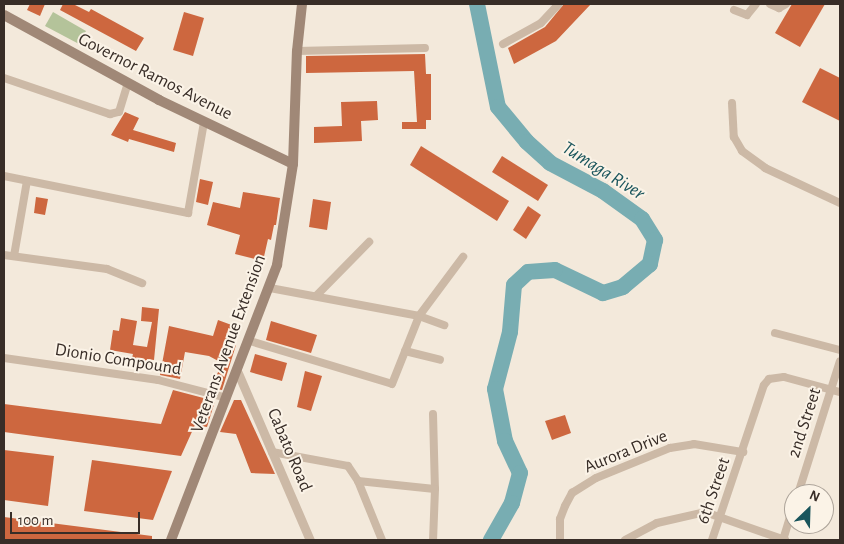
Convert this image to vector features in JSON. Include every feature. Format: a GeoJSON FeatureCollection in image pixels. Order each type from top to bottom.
{"type":"FeatureCollection","features":[{"type":"Feature","properties":{"kind":"main road","name":"Veterans Avenue Extension"},"geometry":{"type":"LineString","coordinates":[[171,540],[270,288],[281,248],[293,164],[297,50],[302,4]]}},
{"type":"Feature","properties":{"kind":"main road","name":"Governor Ramos Avenue"},"geometry":{"type":"LineString","coordinates":[[4,15],[128,83],[204,122],[293,164]]}},
{"type":"Feature","properties":{"kind":"street"},"geometry":{"type":"LineString","coordinates":[[734,10],[747,15],[756,4]]}},
{"type":"Feature","properties":{"kind":"street"},"geometry":{"type":"LineString","coordinates":[[770,4],[779,8],[786,4]]}},
{"type":"Feature","properties":{"kind":"street"},"geometry":{"type":"LineString","coordinates":[[503,44],[541,23],[557,5]]}},
{"type":"Feature","properties":{"kind":"street"},"geometry":{"type":"LineString","coordinates":[[297,50],[425,48]]}},
{"type":"Feature","properties":{"kind":"street"},"geometry":{"type":"LineString","coordinates":[[4,78],[110,114],[119,112],[128,83]]}},
{"type":"Feature","properties":{"kind":"street"},"geometry":{"type":"LineString","coordinates":[[732,103],[734,138],[742,152],[764,168],[840,203]]}},
{"type":"Feature","properties":{"kind":"street"},"geometry":{"type":"LineString","coordinates":[[4,176],[188,212],[204,122]]}},
{"type":"Feature","properties":{"kind":"street"},"geometry":{"type":"LineString","coordinates":[[14,256],[27,180]]}},
{"type":"Feature","properties":{"kind":"street"},"geometry":{"type":"LineString","coordinates":[[316,296],[369,242]]}},
{"type":"Feature","properties":{"kind":"street"},"geometry":{"type":"LineString","coordinates":[[4,255],[108,269],[142,283]]}},
{"type":"Feature","properties":{"kind":"street"},"geometry":{"type":"LineString","coordinates":[[250,341],[392,384],[419,316],[463,257]]}},
{"type":"Feature","properties":{"kind":"street"},"geometry":{"type":"LineString","coordinates":[[270,288],[419,316],[444,325]]}},
{"type":"Feature","properties":{"kind":"street"},"geometry":{"type":"LineString","coordinates":[[776,333],[840,350]]}},
{"type":"Feature","properties":{"kind":"street"},"geometry":{"type":"LineString","coordinates":[[405,351],[440,360]]}},
{"type":"Feature","properties":{"kind":"street","name":"Dionio Compound"},"geometry":{"type":"LineString","coordinates":[[4,358],[150,379],[227,398]]}},
{"type":"Feature","properties":{"kind":"street","name":"2nd Street"},"geometry":{"type":"LineString","coordinates":[[801,484],[840,361]]}},
{"type":"Feature","properties":{"kind":"street","name":"Cabato Road"},"geometry":{"type":"LineString","coordinates":[[238,372],[310,540]]}},
{"type":"Feature","properties":{"kind":"street","name":"6th Street"},"geometry":{"type":"LineString","coordinates":[[712,540],[764,385],[769,379],[784,376],[831,390]]}},
{"type":"Feature","properties":{"kind":"street"},"geometry":{"type":"LineString","coordinates":[[831,390],[840,392]]}},
{"type":"Feature","properties":{"kind":"street"},"geometry":{"type":"LineString","coordinates":[[433,414],[433,540]]}},
{"type":"Feature","properties":{"kind":"street","name":"Aurora Drive"},"geometry":{"type":"LineString","coordinates":[[560,540],[560,519],[572,493],[596,478],[670,448],[694,444],[743,452]]}},
{"type":"Feature","properties":{"kind":"street"},"geometry":{"type":"LineString","coordinates":[[272,452],[342,463],[352,470],[382,540]]}},
{"type":"Feature","properties":{"kind":"street"},"geometry":{"type":"LineString","coordinates":[[358,481],[434,489]]}},
{"type":"Feature","properties":{"kind":"street"},"geometry":{"type":"LineString","coordinates":[[625,540],[635,532],[685,514],[705,512],[783,540]]}},
{"type":"Feature","properties":{"kind":"green space"},"geometry":{"type":"Polygon","coordinates":[[[53,12],[86,31],[79,44],[45,26],[53,12]]]}},
{"type":"Feature","properties":{"kind":"building"},"geometry":{"type":"Polygon","coordinates":[[[30,4],[45,4],[40,16],[27,10],[30,4]]]}},
{"type":"Feature","properties":{"kind":"building"},"geometry":{"type":"Polygon","coordinates":[[[63,4],[73,4],[89,12],[91,9],[144,38],[136,51],[60,10],[63,4]]]}},
{"type":"Feature","properties":{"kind":"building"},"geometry":{"type":"Polygon","coordinates":[[[564,4],[591,4],[556,41],[514,64],[508,48],[545,27],[564,4]]]}},
{"type":"Feature","properties":{"kind":"building"},"geometry":{"type":"Polygon","coordinates":[[[792,4],[825,4],[800,47],[775,33],[792,4]]]}},
{"type":"Feature","properties":{"kind":"building"},"geometry":{"type":"Polygon","coordinates":[[[184,12],[204,18],[193,56],[173,50],[184,12]]]}},
{"type":"Feature","properties":{"kind":"building"},"geometry":{"type":"Polygon","coordinates":[[[425,54],[426,74],[431,74],[431,120],[426,120],[426,129],[402,129],[402,122],[417,122],[414,71],[306,73],[306,56],[425,54]]]}},
{"type":"Feature","properties":{"kind":"building"},"geometry":{"type":"Polygon","coordinates":[[[820,68],[840,78],[840,121],[802,102],[820,68]]]}},
{"type":"Feature","properties":{"kind":"building"},"geometry":{"type":"Polygon","coordinates":[[[377,101],[378,120],[361,121],[362,141],[314,143],[314,127],[342,126],[341,102],[377,101]]]}},
{"type":"Feature","properties":{"kind":"building"},"geometry":{"type":"Polygon","coordinates":[[[125,112],[139,118],[133,130],[176,143],[174,152],[129,139],[128,142],[111,135],[125,112]]]}},
{"type":"Feature","properties":{"kind":"building"},"geometry":{"type":"Polygon","coordinates":[[[421,146],[509,201],[497,221],[410,165],[421,146]]]}},
{"type":"Feature","properties":{"kind":"building"},"geometry":{"type":"Polygon","coordinates":[[[502,156],[548,185],[538,201],[492,172],[502,156]]]}},
{"type":"Feature","properties":{"kind":"building"},"geometry":{"type":"Polygon","coordinates":[[[200,179],[213,182],[208,205],[196,202],[200,179]]]}},
{"type":"Feature","properties":{"kind":"building"},"geometry":{"type":"Polygon","coordinates":[[[243,192],[280,198],[276,225],[274,225],[271,240],[268,239],[263,261],[235,254],[240,235],[207,225],[213,202],[240,208],[243,192]]]}},
{"type":"Feature","properties":{"kind":"building"},"geometry":{"type":"Polygon","coordinates":[[[36,197],[48,199],[45,215],[34,213],[36,197]]]}},
{"type":"Feature","properties":{"kind":"building"},"geometry":{"type":"Polygon","coordinates":[[[313,199],[331,202],[327,230],[309,227],[313,199]]]}},
{"type":"Feature","properties":{"kind":"building"},"geometry":{"type":"Polygon","coordinates":[[[528,206],[541,215],[526,239],[513,230],[528,206]]]}},
{"type":"Feature","properties":{"kind":"building"},"geometry":{"type":"Polygon","coordinates":[[[142,307],[159,309],[154,360],[147,359],[146,367],[130,365],[133,354],[110,350],[113,330],[119,331],[121,318],[137,321],[133,345],[147,347],[152,322],[141,321],[142,307]]]}},
{"type":"Feature","properties":{"kind":"building"},"geometry":{"type":"Polygon","coordinates":[[[218,320],[237,327],[230,343],[236,345],[222,390],[211,388],[222,363],[209,356],[185,352],[180,379],[160,375],[169,326],[213,336],[218,320]]]}},
{"type":"Feature","properties":{"kind":"building"},"geometry":{"type":"Polygon","coordinates":[[[271,321],[317,335],[311,353],[266,340],[271,321]]]}},
{"type":"Feature","properties":{"kind":"building"},"geometry":{"type":"Polygon","coordinates":[[[255,354],[287,363],[282,381],[250,372],[255,354]]]}},
{"type":"Feature","properties":{"kind":"building"},"geometry":{"type":"Polygon","coordinates":[[[305,371],[322,376],[311,411],[297,407],[305,371]]]}},
{"type":"Feature","properties":{"kind":"building"},"geometry":{"type":"Polygon","coordinates":[[[173,390],[215,401],[207,427],[195,425],[181,456],[4,432],[4,404],[161,424],[173,390]]]}},
{"type":"Feature","properties":{"kind":"building"},"geometry":{"type":"Polygon","coordinates":[[[234,400],[241,400],[275,474],[251,473],[236,434],[220,432],[234,400]]]}},
{"type":"Feature","properties":{"kind":"building"},"geometry":{"type":"Polygon","coordinates":[[[565,415],[571,433],[552,440],[545,421],[565,415]]]}},
{"type":"Feature","properties":{"kind":"building"},"geometry":{"type":"Polygon","coordinates":[[[4,450],[54,456],[48,506],[4,500],[4,450]]]}},
{"type":"Feature","properties":{"kind":"building"},"geometry":{"type":"Polygon","coordinates":[[[92,460],[172,471],[153,520],[84,511],[92,460]]]}},
{"type":"Feature","properties":{"kind":"building"},"geometry":{"type":"Polygon","coordinates":[[[4,517],[152,536],[152,540],[4,540],[4,517]]]}},
{"type":"Feature","properties":{"kind":"waterway","name":"Tumaga River"},"geometry":{"type":"LineString","coordinates":[[477,4],[498,107],[527,142],[550,163],[603,191],[642,219],[655,240],[650,264],[623,287],[603,293],[555,270],[528,272],[514,285],[510,332],[495,389],[505,441],[520,473],[512,503],[491,540]]}}]}
